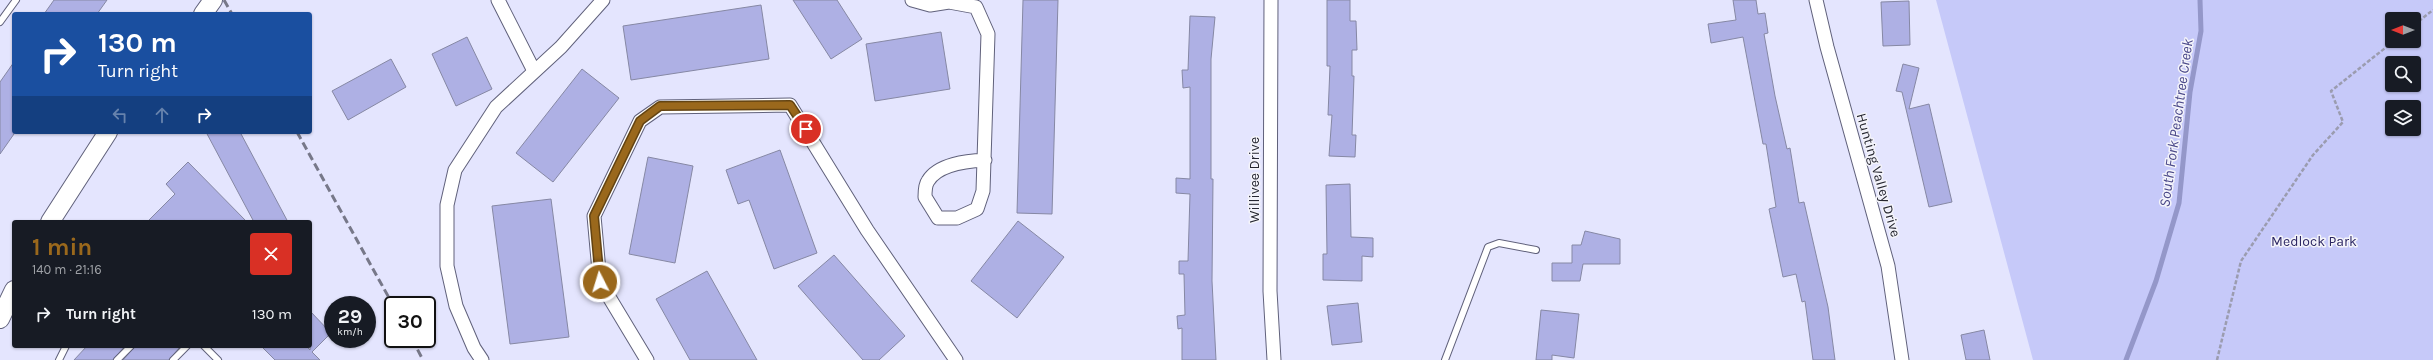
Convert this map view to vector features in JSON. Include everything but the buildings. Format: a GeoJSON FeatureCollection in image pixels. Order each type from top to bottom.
{"type":"FeatureCollection","features":[{"type":"Feature","properties":{"kind":"main road"},"geometry":{"type":"LineString","coordinates":[[204,12],[213,0]]}},
{"type":"Feature","properties":{"kind":"main road"},"geometry":{"type":"LineString","coordinates":[[51,220],[107,134]]}},
{"type":"Feature","properties":{"kind":"main road"},"geometry":{"type":"LineString","coordinates":[[0,319],[12,294]]}},
{"type":"Feature","properties":{"kind":"street"},"geometry":{"type":"LineString","coordinates":[[498,0],[534,71]]}},
{"type":"Feature","properties":{"kind":"street"},"geometry":{"type":"LineString","coordinates":[[482,360],[474,348],[456,306],[447,266],[447,205],[455,170],[496,106],[560,46],[603,0]]}},
{"type":"Feature","properties":{"kind":"street"},"geometry":{"type":"LineString","coordinates":[[912,0],[930,3],[978,3],[988,34],[984,160],[983,191],[977,209],[957,218],[938,218],[925,197],[928,181],[943,168],[962,162],[984,160]]}},
{"type":"Feature","properties":{"kind":"street","name":"Willivee Drive"},"geometry":{"type":"LineString","coordinates":[[1271,0],[1270,291],[1274,360]]}},
{"type":"Feature","properties":{"kind":"street","name":"Hunting Valley Drive"},"geometry":{"type":"LineString","coordinates":[[1816,0],[1827,47],[1888,266],[1902,360]]}},
{"type":"Feature","properties":{"kind":"street"},"geometry":{"type":"LineString","coordinates":[[647,360],[600,282],[594,216],[640,121],[660,106],[790,105],[867,230],[956,360]]}},
{"type":"Feature","properties":{"kind":"lane"},"geometry":{"type":"LineString","coordinates":[[1,18],[16,0]]}},
{"type":"Feature","properties":{"kind":"lane"},"geometry":{"type":"LineString","coordinates":[[1445,360],[1488,247],[1499,243],[1536,250]]}},
{"type":"Feature","properties":{"kind":"lane"},"geometry":{"type":"LineString","coordinates":[[59,360],[65,348]]}},
{"type":"Feature","properties":{"kind":"lane"},"geometry":{"type":"LineString","coordinates":[[118,360],[129,348]]}},
{"type":"Feature","properties":{"kind":"lane"},"geometry":{"type":"LineString","coordinates":[[173,360],[185,348]]}},
{"type":"Feature","properties":{"kind":"lane"},"geometry":{"type":"LineString","coordinates":[[206,348],[218,360]]}},
{"type":"Feature","properties":{"kind":"path"},"geometry":{"type":"LineString","coordinates":[[2421,19],[2433,10]]}},
{"type":"Feature","properties":{"kind":"path"},"geometry":{"type":"LineString","coordinates":[[2217,360],[2241,262],[2313,155],[2343,122],[2331,91],[2385,48]]}},
{"type":"Feature","properties":{"kind":"green space","name":"Medlock Park"},"geometry":{"type":"Polygon","coordinates":[[[1936,0],[2433,0],[2433,360],[2033,360],[1936,0]]]}},
{"type":"Feature","properties":{"kind":"waterway","name":"South Fork Peachtree Creek"},"geometry":{"type":"LineString","coordinates":[[2126,360],[2156,281],[2179,203],[2190,92],[2201,31],[2200,0]]}},
{"type":"Feature","properties":{"kind":"railway"},"geometry":{"type":"LineString","coordinates":[[224,0],[231,12]]}},
{"type":"Feature","properties":{"kind":"railway"},"geometry":{"type":"LineString","coordinates":[[298,134],[388,296]]}},
{"type":"Feature","properties":{"kind":"railway"},"geometry":{"type":"LineString","coordinates":[[417,348],[423,360]]}},
{"type":"Feature","properties":{"kind":"route"},"geometry":{"type":"LineString","coordinates":[[600,282],[594,216],[640,121],[660,106],[790,105],[806,129]]}}]}
